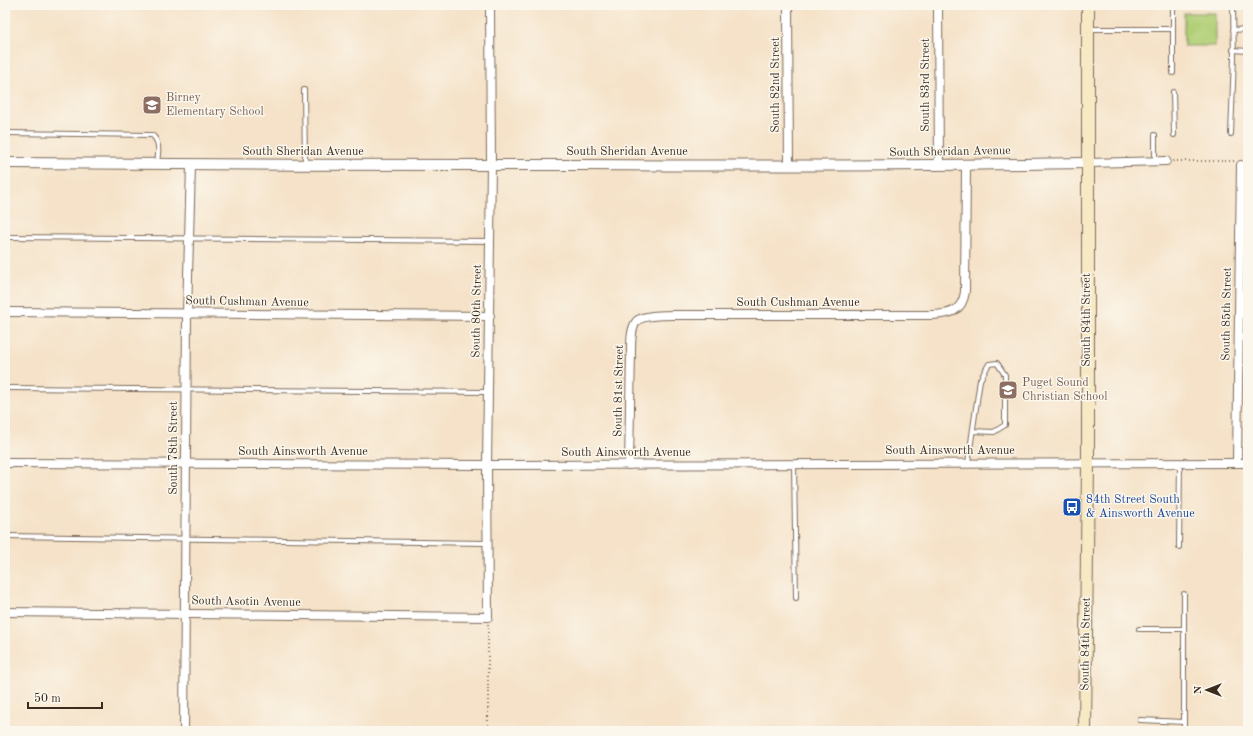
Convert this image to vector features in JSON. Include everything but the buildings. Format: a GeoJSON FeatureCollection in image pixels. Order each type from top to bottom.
{"type":"FeatureCollection","features":[{"type":"Feature","properties":{"kind":"main road","name":"South 84th Street"},"geometry":{"type":"LineString","coordinates":[[1085,731],[1088,463],[1088,5]]}},
{"type":"Feature","properties":{"kind":"street","name":"South 80th Street"},"geometry":{"type":"LineString","coordinates":[[488,617],[487,465],[490,316],[490,5]]}},
{"type":"Feature","properties":{"kind":"street","name":"South 82nd Street"},"geometry":{"type":"LineString","coordinates":[[788,5],[789,166]]}},
{"type":"Feature","properties":{"kind":"street","name":"South 83rd Street"},"geometry":{"type":"LineString","coordinates":[[938,5],[938,165]]}},
{"type":"Feature","properties":{"kind":"street","name":"South Sheridan Avenue"},"geometry":{"type":"LineString","coordinates":[[5,163],[191,165],[789,166],[966,165],[1166,161]]}},
{"type":"Feature","properties":{"kind":"street","name":"South 85th Street"},"geometry":{"type":"LineString","coordinates":[[1237,463],[1241,163]]}},
{"type":"Feature","properties":{"kind":"street","name":"South 78th Street"},"geometry":{"type":"LineString","coordinates":[[184,731],[186,614],[186,390],[191,165]]}},
{"type":"Feature","properties":{"kind":"street","name":"South Cushman Avenue"},"geometry":{"type":"LineString","coordinates":[[638,320],[652,316],[682,315],[933,315],[947,313],[957,309],[963,301],[965,285],[966,165]]}},
{"type":"Feature","properties":{"kind":"street","name":"South Cushman Avenue"},"geometry":{"type":"LineString","coordinates":[[5,312],[490,316]]}},
{"type":"Feature","properties":{"kind":"street","name":"South 81st Street"},"geometry":{"type":"LineString","coordinates":[[629,465],[630,350],[633,332],[638,320]]}},
{"type":"Feature","properties":{"kind":"street","name":"South Ainsworth Avenue"},"geometry":{"type":"LineString","coordinates":[[5,463],[629,465],[1248,463]]}},
{"type":"Feature","properties":{"kind":"street","name":"South Asotin Avenue"},"geometry":{"type":"LineString","coordinates":[[5,612],[488,617]]}},
{"type":"Feature","properties":{"kind":"lane"},"geometry":{"type":"LineString","coordinates":[[1173,5],[1173,73]]}},
{"type":"Feature","properties":{"kind":"lane"},"geometry":{"type":"LineString","coordinates":[[1231,134],[1234,58],[1233,5]]}},
{"type":"Feature","properties":{"kind":"lane"},"geometry":{"type":"LineString","coordinates":[[1088,29],[1173,29]]}},
{"type":"Feature","properties":{"kind":"lane"},"geometry":{"type":"LineString","coordinates":[[1233,30],[1248,29]]}},
{"type":"Feature","properties":{"kind":"lane"},"geometry":{"type":"LineString","coordinates":[[1233,50],[1248,51]]}},
{"type":"Feature","properties":{"kind":"lane"},"geometry":{"type":"LineString","coordinates":[[304,90],[305,164]]}},
{"type":"Feature","properties":{"kind":"lane"},"geometry":{"type":"LineString","coordinates":[[1173,92],[1174,135]]}},
{"type":"Feature","properties":{"kind":"lane"},"geometry":{"type":"LineString","coordinates":[[5,133],[152,135],[156,139],[158,148],[157,164]]}},
{"type":"Feature","properties":{"kind":"lane"},"geometry":{"type":"LineString","coordinates":[[1155,135],[1155,162]]}},
{"type":"Feature","properties":{"kind":"lane"},"geometry":{"type":"LineString","coordinates":[[5,237],[490,241]]}},
{"type":"Feature","properties":{"kind":"lane"},"geometry":{"type":"LineString","coordinates":[[968,463],[980,380],[989,364],[997,363],[1005,375],[1004,425],[994,432],[973,431]]}},
{"type":"Feature","properties":{"kind":"lane"},"geometry":{"type":"LineString","coordinates":[[5,388],[488,392]]}},
{"type":"Feature","properties":{"kind":"lane"},"geometry":{"type":"LineString","coordinates":[[1179,547],[1180,463]]}},
{"type":"Feature","properties":{"kind":"lane"},"geometry":{"type":"LineString","coordinates":[[794,464],[796,598]]}},
{"type":"Feature","properties":{"kind":"lane"},"geometry":{"type":"LineString","coordinates":[[5,536],[487,543]]}},
{"type":"Feature","properties":{"kind":"lane"},"geometry":{"type":"LineString","coordinates":[[1184,594],[1184,731]]}},
{"type":"Feature","properties":{"kind":"lane"},"geometry":{"type":"LineString","coordinates":[[1139,629],[1184,629]]}},
{"type":"Feature","properties":{"kind":"lane"},"geometry":{"type":"LineString","coordinates":[[1140,720],[1184,722]]}},
{"type":"Feature","properties":{"kind":"path"},"geometry":{"type":"LineString","coordinates":[[1166,161],[1241,163]]}},
{"type":"Feature","properties":{"kind":"path"},"geometry":{"type":"LineString","coordinates":[[488,617],[488,731]]}},
{"type":"Feature","properties":{"kind":"green space"},"geometry":{"type":"Polygon","coordinates":[[[1184,13],[1215,13],[1215,46],[1184,46],[1184,13]]]}},
{"type":"Feature","properties":{"kind":"place","name":"Birney Elementary School"},"geometry":{"type":"Point","coordinates":[152,105]}},
{"type":"Feature","properties":{"kind":"place","name":"Puget Sound Christian School"},"geometry":{"type":"Point","coordinates":[1008,390]}},
{"type":"Feature","properties":{"kind":"place","name":"84th Street South & Ainsworth Avenue"},"geometry":{"type":"Point","coordinates":[1072,507]}}]}
